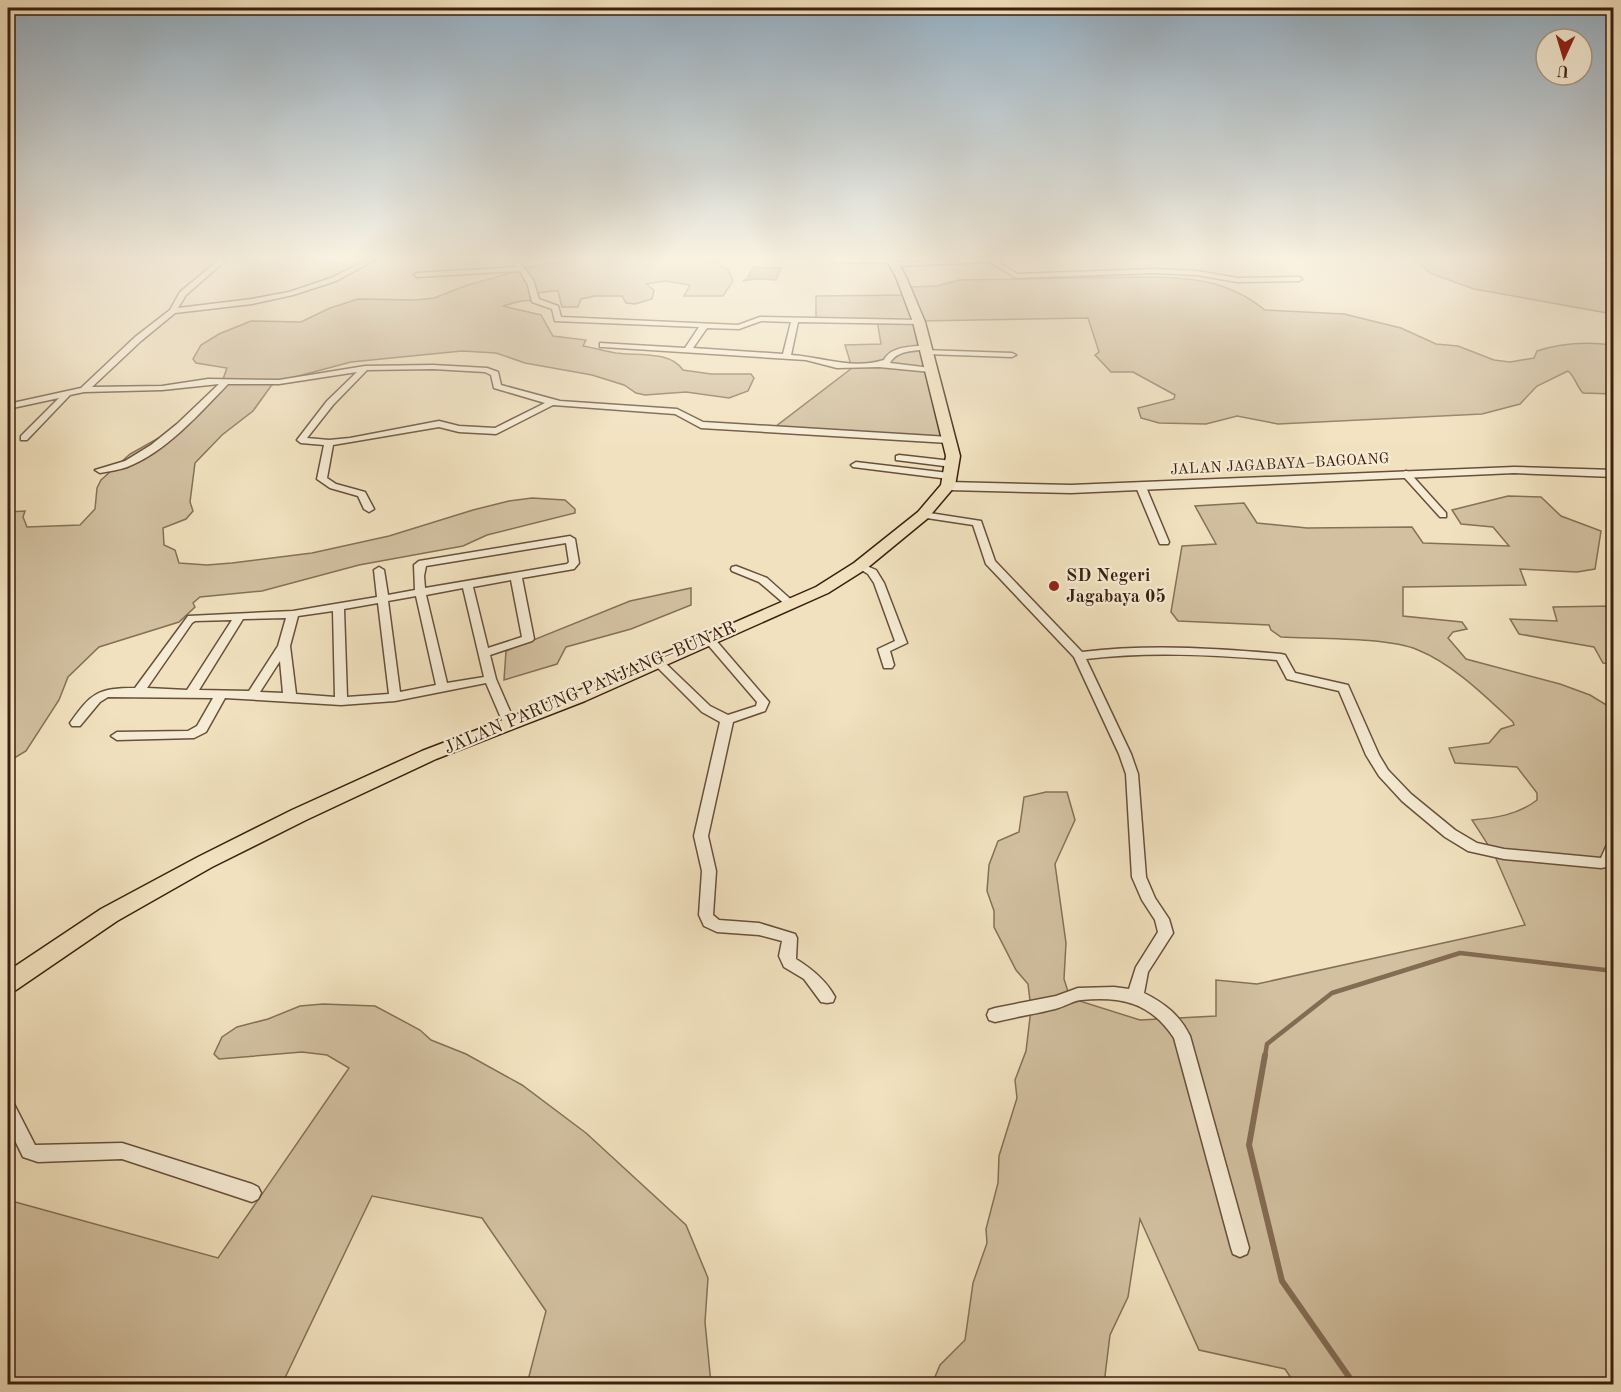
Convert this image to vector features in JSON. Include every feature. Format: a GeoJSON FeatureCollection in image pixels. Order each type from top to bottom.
{"type":"FeatureCollection","features":[{"type":"Feature","properties":{"kind":"main road"},"geometry":{"type":"LineString","coordinates":[[920,324],[953,456],[950,475]]}},
{"type":"Feature","properties":{"kind":"main road","name":"JALAN PARUNG PANJANG–BUNAR"},"geometry":{"type":"LineString","coordinates":[[8,983],[109,915],[243,843],[429,755],[510,725],[791,604],[832,584],[860,566],[923,515],[950,475]]}},
{"type":"Feature","properties":{"kind":"street"},"geometry":{"type":"LineString","coordinates":[[84,390],[157,324]]}},
{"type":"Feature","properties":{"kind":"street"},"geometry":{"type":"LineString","coordinates":[[661,324],[739,327],[747,324]]}},
{"type":"Feature","properties":{"kind":"street"},"geometry":{"type":"LineString","coordinates":[[786,357],[794,324]]}},
{"type":"Feature","properties":{"kind":"street"},"geometry":{"type":"LineString","coordinates":[[688,350],[704,326]]}},
{"type":"Feature","properties":{"kind":"street"},"geometry":{"type":"LineString","coordinates":[[603,345],[806,358],[837,366],[881,364],[931,370]]}},
{"type":"Feature","properties":{"kind":"street"},"geometry":{"type":"LineString","coordinates":[[881,364],[900,351],[926,349],[1012,355]]}},
{"type":"Feature","properties":{"kind":"street"},"geometry":{"type":"LineString","coordinates":[[8,406],[84,390],[162,388],[192,382],[279,382],[365,368],[433,367],[487,370],[495,374],[497,386],[551,403],[677,412],[701,425],[949,440]]}},
{"type":"Feature","properties":{"kind":"street"},"geometry":{"type":"LineString","coordinates":[[365,368],[330,403],[301,440],[329,443],[439,424],[459,429],[496,431],[551,403]]}},
{"type":"Feature","properties":{"kind":"street"},"geometry":{"type":"LineString","coordinates":[[100,470],[128,463],[168,435],[197,411],[226,381]]}},
{"type":"Feature","properties":{"kind":"street"},"geometry":{"type":"LineString","coordinates":[[24,438],[68,393]]}},
{"type":"Feature","properties":{"kind":"street"},"geometry":{"type":"LineString","coordinates":[[329,443],[322,479],[333,486],[362,494],[369,509]]}},
{"type":"Feature","properties":{"kind":"street"},"geometry":{"type":"LineString","coordinates":[[899,458],[950,475]]}},
{"type":"Feature","properties":{"kind":"street"},"geometry":{"type":"LineString","coordinates":[[856,465],[950,475]]}},
{"type":"Feature","properties":{"kind":"street","name":"JALAN JAGABAYA–BAGOANG"},"geometry":{"type":"LineString","coordinates":[[950,475],[1018,489],[1141,487],[1534,470],[1614,474]]}},
{"type":"Feature","properties":{"kind":"street"},"geometry":{"type":"LineString","coordinates":[[1406,474],[1443,514]]}},
{"type":"Feature","properties":{"kind":"street"},"geometry":{"type":"LineString","coordinates":[[1141,487],[1164,542]]}},
{"type":"Feature","properties":{"kind":"street"},"geometry":{"type":"LineString","coordinates":[[923,515],[977,523],[990,562],[1078,656],[1125,754],[1132,774],[1138,877],[1149,900],[1162,919],[1166,933],[1141,971],[1135,996]]}},
{"type":"Feature","properties":{"kind":"street"},"geometry":{"type":"LineString","coordinates":[[138,692],[188,621],[198,617],[293,614],[338,607],[382,599],[422,592],[467,584],[516,576],[573,565],[570,539],[423,563],[418,568],[422,592],[443,689]]}},
{"type":"Feature","properties":{"kind":"street"},"geometry":{"type":"LineString","coordinates":[[860,566],[872,572],[879,583],[901,643],[884,650],[888,665]]}},
{"type":"Feature","properties":{"kind":"street"},"geometry":{"type":"LineString","coordinates":[[736,569],[763,580],[791,604]]}},
{"type":"Feature","properties":{"kind":"street"},"geometry":{"type":"LineString","coordinates":[[379,570],[395,697]]}},
{"type":"Feature","properties":{"kind":"street"},"geometry":{"type":"LineString","coordinates":[[484,653],[528,639],[516,576]]}},
{"type":"Feature","properties":{"kind":"street"},"geometry":{"type":"LineString","coordinates":[[467,584],[490,679],[510,725]]}},
{"type":"Feature","properties":{"kind":"street"},"geometry":{"type":"LineString","coordinates":[[338,607],[341,701]]}},
{"type":"Feature","properties":{"kind":"street"},"geometry":{"type":"LineString","coordinates":[[252,695],[284,646],[293,614]]}},
{"type":"Feature","properties":{"kind":"street"},"geometry":{"type":"LineString","coordinates":[[191,693],[240,616]]}},
{"type":"Feature","properties":{"kind":"street"},"geometry":{"type":"LineString","coordinates":[[658,662],[706,709],[727,720],[761,708],[763,702],[709,639]]}},
{"type":"Feature","properties":{"kind":"street"},"geometry":{"type":"LineString","coordinates":[[284,646],[290,698]]}},
{"type":"Feature","properties":{"kind":"street"},"geometry":{"type":"LineString","coordinates":[[1078,656],[1129,650],[1215,651],[1281,657],[1291,676],[1344,688],[1378,766],[1419,809],[1455,839],[1473,847],[1495,852],[1601,863],[1606,862],[1614,844]]}},
{"type":"Feature","properties":{"kind":"street"},"geometry":{"type":"LineString","coordinates":[[75,723],[97,696],[106,692],[252,695],[341,701],[395,697],[490,679]]}},
{"type":"Feature","properties":{"kind":"street"},"geometry":{"type":"LineString","coordinates":[[117,736],[190,735],[202,729],[221,694]]}},
{"type":"Feature","properties":{"kind":"street"},"geometry":{"type":"LineString","coordinates":[[727,720],[701,836],[710,871],[706,915],[710,922],[717,926],[759,929],[790,938],[787,956],[789,963],[809,975],[827,997]]}},
{"type":"Feature","properties":{"kind":"street"},"geometry":{"type":"LineString","coordinates":[[995,1016],[1058,1002],[1078,994],[1114,993],[1135,996],[1170,1018],[1182,1036],[1240,1248]]}},
{"type":"Feature","properties":{"kind":"street"},"geometry":{"type":"LineString","coordinates":[[8,1109],[29,1151],[38,1154],[122,1151],[252,1193]]}},
{"type":"Feature","properties":{"kind":"shaded area"},"geometry":{"type":"Polygon","coordinates":[[[244,324],[546,324],[553,336],[586,340],[583,346],[616,353],[652,355],[670,359],[683,370],[711,374],[751,374],[754,378],[748,391],[729,398],[686,392],[645,395],[636,393],[624,385],[592,375],[525,363],[496,353],[462,351],[351,362],[276,382],[253,411],[222,435],[195,463],[190,502],[193,511],[186,519],[163,528],[164,545],[175,550],[179,563],[207,565],[312,553],[389,536],[509,501],[532,498],[565,500],[575,509],[575,513],[487,535],[463,546],[359,565],[262,591],[200,597],[193,603],[195,607],[179,622],[99,647],[68,677],[59,700],[26,751],[16,757],[8,758],[8,512],[25,511],[23,517],[27,527],[80,525],[95,509],[97,488],[101,480],[130,454],[180,423],[223,379],[227,368],[196,363],[193,359],[201,345],[219,334],[244,324]]]}},
{"type":"Feature","properties":{"kind":"shaded area"},"geometry":{"type":"Polygon","coordinates":[[[878,324],[920,324],[950,438],[775,427],[852,368],[845,345],[881,344],[878,324]]]}},
{"type":"Feature","properties":{"kind":"shaded area"},"geometry":{"type":"Polygon","coordinates":[[[1090,324],[1385,324],[1401,328],[1436,344],[1458,346],[1494,360],[1510,362],[1534,358],[1537,351],[1546,348],[1585,343],[1613,345],[1613,394],[1583,393],[1568,371],[1537,386],[1520,404],[1482,414],[1278,424],[1237,416],[1206,424],[1159,423],[1141,418],[1138,408],[1174,399],[1175,395],[1133,372],[1111,372],[1095,355],[1099,352],[1090,324]]]}},
{"type":"Feature","properties":{"kind":"shaded area"},"geometry":{"type":"Polygon","coordinates":[[[1508,496],[1541,497],[1561,516],[1601,531],[1595,569],[1577,572],[1520,569],[1526,585],[1403,587],[1403,616],[1462,622],[1467,629],[1453,632],[1448,638],[1466,659],[1560,684],[1590,695],[1613,709],[1613,1384],[1295,1384],[1285,1369],[1199,1350],[1140,1219],[1128,1297],[1110,1335],[1104,1384],[932,1384],[940,1365],[965,1340],[973,1283],[987,1243],[986,1229],[998,1183],[999,1156],[1017,1098],[1015,1080],[1026,1051],[1031,1009],[1028,984],[1016,970],[994,927],[994,911],[987,891],[989,865],[998,841],[1019,832],[1024,797],[1046,792],[1067,792],[1075,820],[1055,864],[1066,943],[1064,979],[1070,998],[1140,1020],[1216,1016],[1216,980],[1257,984],[1525,925],[1494,854],[1472,820],[1498,817],[1522,809],[1537,800],[1537,793],[1517,767],[1455,763],[1449,748],[1489,743],[1501,729],[1514,725],[1513,722],[1456,672],[1431,656],[1405,646],[1371,641],[1281,637],[1271,630],[1269,625],[1178,621],[1171,612],[1182,546],[1216,544],[1195,506],[1244,503],[1257,523],[1307,528],[1412,527],[1423,543],[1509,546],[1493,527],[1461,524],[1452,510],[1508,496]]]}},
{"type":"Feature","properties":{"kind":"shaded area"},"geometry":{"type":"Polygon","coordinates":[[[691,588],[691,605],[631,629],[566,647],[557,664],[504,680],[506,651],[630,601],[691,588]]]}},
{"type":"Feature","properties":{"kind":"shaded area"},"geometry":{"type":"Polygon","coordinates":[[[1613,606],[1613,664],[1603,663],[1594,647],[1519,634],[1510,619],[1557,621],[1553,607],[1613,606]]]}},
{"type":"Feature","properties":{"kind":"shaded area"},"geometry":{"type":"Polygon","coordinates":[[[323,1004],[375,1006],[420,1030],[431,1040],[466,1054],[522,1085],[586,1133],[686,1225],[708,1278],[705,1322],[711,1384],[527,1384],[546,1311],[482,1218],[372,1196],[282,1384],[8,1384],[8,1200],[218,1258],[349,1068],[327,1055],[302,1052],[219,1059],[214,1054],[222,1037],[237,1027],[268,1019],[300,1006],[323,1004]]]}},
{"type":"Feature","properties":{"kind":"waterway"},"geometry":{"type":"LineString","coordinates":[[1265,1056],[1267,1044],[1332,993],[1460,953],[1614,971]]}},
{"type":"Feature","properties":{"kind":"waterway"},"geometry":{"type":"LineString","coordinates":[[1265,1055],[1249,1145],[1282,1281],[1354,1384]]}},
{"type":"Feature","properties":{"kind":"place","name":"SD Negeri Jagabaya 05"},"geometry":{"type":"Point","coordinates":[1054,586]}}]}
